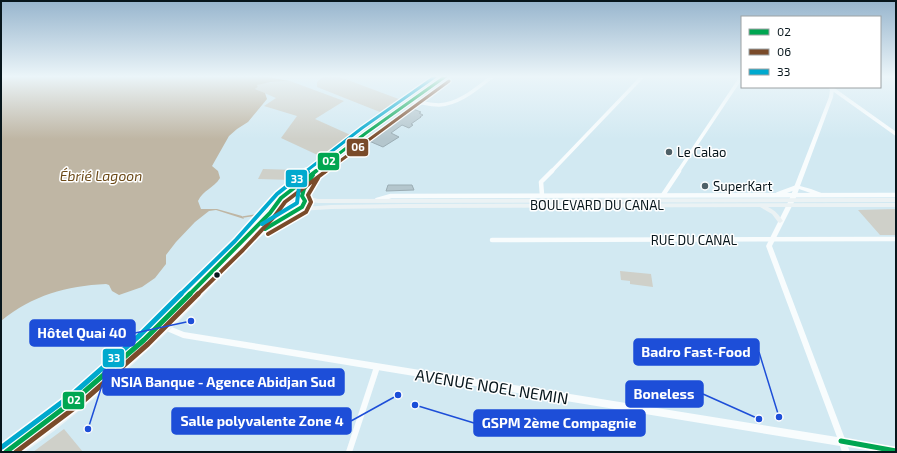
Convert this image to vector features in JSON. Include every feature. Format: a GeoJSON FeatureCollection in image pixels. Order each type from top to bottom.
{"type":"FeatureCollection","features":[{"type":"Feature","properties":{"kind":"main road"},"geometry":{"type":"LineString","coordinates":[[18,452],[76,410],[144,351],[164,327],[277,205],[279,200],[416,97]]}},
{"type":"Feature","properties":{"kind":"main road"},"geometry":{"type":"LineString","coordinates":[[6,452],[87,391],[164,327],[268,227],[304,204],[304,189],[314,173]]}},
{"type":"Feature","properties":{"kind":"main road","name":"BOULEVARD DU CANAL"},"geometry":{"type":"LineString","coordinates":[[285,196],[296,194],[318,200],[896,200]]}},
{"type":"Feature","properties":{"kind":"main road","name":"BOULEVARD DU CANAL"},"geometry":{"type":"LineString","coordinates":[[295,211],[332,207],[761,205],[792,200],[896,205]]}},
{"type":"Feature","properties":{"kind":"main road"},"geometry":{"type":"LineString","coordinates":[[277,205],[280,210],[295,211]]}},
{"type":"Feature","properties":{"kind":"main road"},"geometry":{"type":"LineString","coordinates":[[761,205],[774,212],[780,221]]}},
{"type":"Feature","properties":{"kind":"street"},"geometry":{"type":"LineString","coordinates":[[411,101],[438,105],[450,103],[462,97]]}},
{"type":"Feature","properties":{"kind":"street"},"geometry":{"type":"LineString","coordinates":[[542,195],[541,182],[623,97]]}},
{"type":"Feature","properties":{"kind":"street"},"geometry":{"type":"LineString","coordinates":[[663,195],[728,97]]}},
{"type":"Feature","properties":{"kind":"street"},"geometry":{"type":"LineString","coordinates":[[831,97],[792,200],[780,221],[769,246],[846,452]]}},
{"type":"Feature","properties":{"kind":"street"},"geometry":{"type":"LineString","coordinates":[[844,97],[896,134]]}},
{"type":"Feature","properties":{"kind":"street"},"geometry":{"type":"LineString","coordinates":[[801,177],[809,190]]}},
{"type":"Feature","properties":{"kind":"street"},"geometry":{"type":"LineString","coordinates":[[775,196],[797,187],[822,195]]}},
{"type":"Feature","properties":{"kind":"street","name":"BOULEVARD DU CANAL"},"geometry":{"type":"LineString","coordinates":[[376,200],[392,196],[542,195],[775,196],[792,200],[822,195],[896,195]]}},
{"type":"Feature","properties":{"kind":"street","name":"RUE DU CANAL"},"geometry":{"type":"LineString","coordinates":[[492,240],[896,239]]}},
{"type":"Feature","properties":{"kind":"street","name":"AVENUE NOEL NEMIN"},"geometry":{"type":"LineString","coordinates":[[164,327],[183,336],[896,451]]}},
{"type":"Feature","properties":{"kind":"street"},"geometry":{"type":"LineString","coordinates":[[349,452],[376,367]]}},
{"type":"Feature","properties":{"kind":"shaded area"},"geometry":{"type":"Polygon","coordinates":[[[274,97],[334,97],[344,101],[315,119],[355,137],[324,158],[281,138],[297,116],[264,106],[276,98],[274,97]]]}},
{"type":"Feature","properties":{"kind":"shaded area"},"geometry":{"type":"Polygon","coordinates":[[[343,97],[394,97],[404,101],[385,114],[343,97]]]}},
{"type":"Feature","properties":{"kind":"shaded area"},"geometry":{"type":"Polygon","coordinates":[[[263,169],[298,170],[303,173],[293,180],[258,179],[263,169]]]}},
{"type":"Feature","properties":{"kind":"shaded area"},"geometry":{"type":"Polygon","coordinates":[[[896,209],[896,235],[880,235],[858,210],[896,209]]]}},
{"type":"Feature","properties":{"kind":"shaded area"},"geometry":{"type":"Polygon","coordinates":[[[620,271],[651,274],[653,287],[630,284],[630,281],[621,280],[620,271]]]}},
{"type":"Feature","properties":{"kind":"shaded area"},"geometry":{"type":"Polygon","coordinates":[[[64,429],[83,452],[33,452],[64,429]]]}},
{"type":"Feature","properties":{"kind":"water","name":"Ébrié Lagoon"},"geometry":{"type":"Polygon","coordinates":[[[1,97],[266,97],[267,99],[248,122],[229,136],[212,166],[218,171],[220,178],[200,197],[198,201],[201,209],[217,209],[242,216],[244,219],[216,210],[209,211],[195,222],[176,242],[166,255],[166,264],[155,278],[142,287],[119,295],[112,291],[109,285],[106,284],[64,290],[38,298],[13,312],[1,321],[1,97]]]}},
{"type":"Feature","properties":{"kind":"building"},"geometry":{"type":"Polygon","coordinates":[[[413,109],[421,112],[419,113],[423,115],[411,124],[413,125],[409,128],[402,125],[391,133],[399,137],[383,147],[369,141],[413,109]]]}},
{"type":"Feature","properties":{"kind":"building"},"geometry":{"type":"Polygon","coordinates":[[[388,185],[412,185],[414,190],[386,191],[388,185]]]}},
{"type":"Feature","properties":{"kind":"waterway"},"geometry":{"type":"LineString","coordinates":[[243,217],[256,215]]}},
{"type":"Feature","properties":{"kind":"transit line","name":"33"},"geometry":{"type":"LineString","coordinates":[[2,447],[73,394],[140,335],[235,241],[277,194],[362,128],[406,97]]}},
{"type":"Feature","properties":{"kind":"transit line","name":"02"},"geometry":{"type":"LineString","coordinates":[[6,452],[77,398],[144,340],[270,213],[281,198],[366,133],[416,97]]}},
{"type":"Feature","properties":{"kind":"transit line","name":"06"},"geometry":{"type":"LineString","coordinates":[[16,452],[81,403],[148,344],[243,250],[274,217],[285,202],[427,97]]}},
{"type":"Feature","properties":{"kind":"transit line","name":"33"},"geometry":{"type":"LineString","coordinates":[[262,224],[297,203],[297,193],[299,187],[308,172]]}},
{"type":"Feature","properties":{"kind":"transit line","name":"02"},"geometry":{"type":"LineString","coordinates":[[265,229],[302,207],[305,201],[302,196],[304,189],[313,175]]}},
{"type":"Feature","properties":{"kind":"transit line","name":"06"},"geometry":{"type":"LineString","coordinates":[[268,234],[306,212],[311,202],[308,195],[318,178]]}},
{"type":"Feature","properties":{"kind":"transit line","name":"02"},"geometry":{"type":"LineString","coordinates":[[841,441],[896,451]]}},
{"type":"Feature","properties":{"kind":"place","name":"Le Calao"},"geometry":{"type":"Point","coordinates":[669,152]}},
{"type":"Feature","properties":{"kind":"place","name":"SuperKart"},"geometry":{"type":"Point","coordinates":[705,186]}},
{"type":"Feature","properties":{"kind":"place","name":"Hôtel Quai 40"},"geometry":{"type":"Point","coordinates":[191,321]}},
{"type":"Feature","properties":{"kind":"place","name":"Salle polyvalente Zone 4"},"geometry":{"type":"Point","coordinates":[398,395]}},
{"type":"Feature","properties":{"kind":"place","name":"GSPM 2ème Compagnie"},"geometry":{"type":"Point","coordinates":[415,405]}},
{"type":"Feature","properties":{"kind":"place","name":"Badro Fast-Food"},"geometry":{"type":"Point","coordinates":[779,417]}},
{"type":"Feature","properties":{"kind":"place","name":"Boneless"},"geometry":{"type":"Point","coordinates":[759,419]}},
{"type":"Feature","properties":{"kind":"place","name":"NSIA Banque - Agence Abidjan Sud"},"geometry":{"type":"Point","coordinates":[88,429]}}]}
